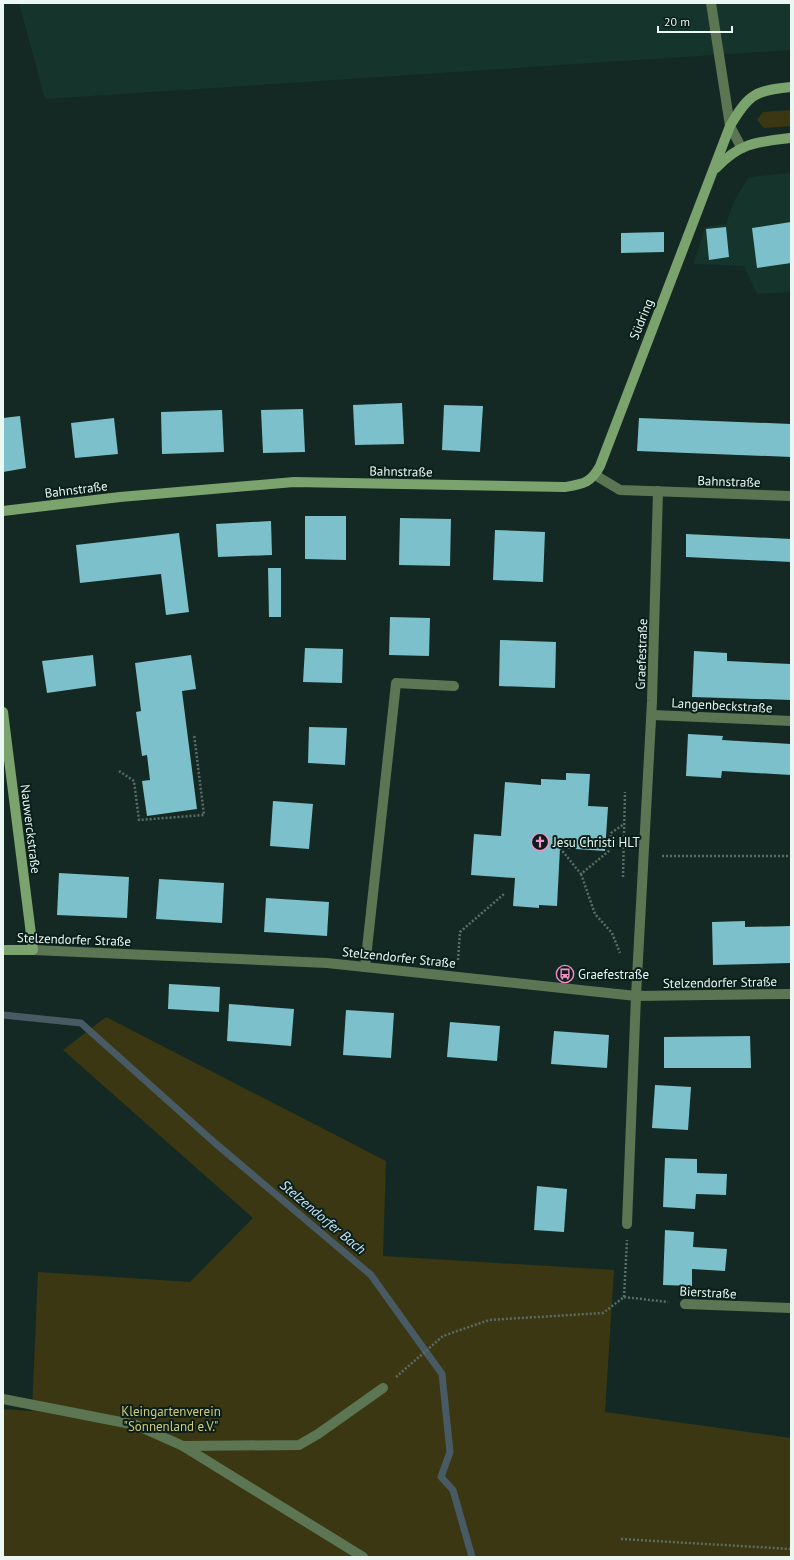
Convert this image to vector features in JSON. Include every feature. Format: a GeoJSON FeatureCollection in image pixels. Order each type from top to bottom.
{"type":"FeatureCollection","features":[{"type":"Feature","properties":{"kind":"street"},"geometry":{"type":"LineString","coordinates":[[711,3],[730,126],[741,147]]}},
{"type":"Feature","properties":{"kind":"street","name":"Südring"},"geometry":{"type":"LineString","coordinates":[[595,475],[730,126],[742,107],[755,94],[771,89],[791,87]]}},
{"type":"Feature","properties":{"kind":"street","name":"Südring"},"geometry":{"type":"LineString","coordinates":[[712,173],[726,158],[741,147],[767,141],[791,138]]}},
{"type":"Feature","properties":{"kind":"street","name":"Bahnstraße"},"geometry":{"type":"LineString","coordinates":[[3,511],[120,497],[294,482],[565,487],[584,483],[595,475],[620,490],[791,496]]}},
{"type":"Feature","properties":{"kind":"street","name":"Graefestraße"},"geometry":{"type":"LineString","coordinates":[[627,1224],[636,996],[652,715],[658,491]]}},
{"type":"Feature","properties":{"kind":"street"},"geometry":{"type":"LineString","coordinates":[[365,967],[396,683],[454,686]]}},
{"type":"Feature","properties":{"kind":"street","name":"Nauwerckstraße"},"geometry":{"type":"LineString","coordinates":[[3,712],[33,950]]}},
{"type":"Feature","properties":{"kind":"street","name":"Langenbeckstraße"},"geometry":{"type":"LineString","coordinates":[[652,715],[791,721]]}},
{"type":"Feature","properties":{"kind":"street","name":"Stelzendorfer Straße"},"geometry":{"type":"LineString","coordinates":[[3,950],[33,950],[327,963],[636,996],[791,994]]}},
{"type":"Feature","properties":{"kind":"street","name":"Bierstraße"},"geometry":{"type":"LineString","coordinates":[[685,1304],[791,1308]]}},
{"type":"Feature","properties":{"kind":"street"},"geometry":{"type":"LineString","coordinates":[[184,1446],[299,1445],[318,1434],[383,1388]]}},
{"type":"Feature","properties":{"kind":"street"},"geometry":{"type":"LineString","coordinates":[[3,1399],[136,1425],[184,1446],[286,1511],[363,1557]]}},
{"type":"Feature","properties":{"kind":"path"},"geometry":{"type":"LineString","coordinates":[[119,771],[134,781],[139,820],[204,815],[194,734]]}},
{"type":"Feature","properties":{"kind":"path"},"geometry":{"type":"LineString","coordinates":[[581,874],[610,850],[611,833],[624,824]]}},
{"type":"Feature","properties":{"kind":"path"},"geometry":{"type":"LineString","coordinates":[[560,848],[581,874],[595,914],[612,933],[620,954]]}},
{"type":"Feature","properties":{"kind":"path"},"geometry":{"type":"LineString","coordinates":[[645,856],[791,856]]}},
{"type":"Feature","properties":{"kind":"path"},"geometry":{"type":"LineString","coordinates":[[457,976],[460,932],[474,918],[504,894]]}},
{"type":"Feature","properties":{"kind":"path"},"geometry":{"type":"LineString","coordinates":[[383,1388],[443,1336],[489,1320],[603,1313],[624,1298],[627,1224]]}},
{"type":"Feature","properties":{"kind":"path","name":"Bierstraße"},"geometry":{"type":"LineString","coordinates":[[624,1298],[685,1304]]}},
{"type":"Feature","properties":{"kind":"path"},"geometry":{"type":"LineString","coordinates":[[621,1539],[791,1549]]}},
{"type":"Feature","properties":{"kind":"shaded area"},"geometry":{"type":"Polygon","coordinates":[[[19,3],[791,3],[791,50],[45,99],[19,3]]]}},
{"type":"Feature","properties":{"kind":"shaded area"},"geometry":{"type":"Polygon","coordinates":[[[791,173],[791,292],[757,294],[744,266],[694,264],[705,227],[726,224],[734,201],[749,177],[791,173]]]}},
{"type":"Feature","properties":{"kind":"green space"},"geometry":{"type":"Polygon","coordinates":[[[791,110],[791,126],[764,128],[757,120],[763,112],[791,110]]]}},
{"type":"Feature","properties":{"kind":"green space","name":"Kleingartenverein \"Sonnenland e.V.\""},"geometry":{"type":"Polygon","coordinates":[[[106,1017],[386,1161],[383,1256],[614,1270],[605,1412],[791,1438],[791,1557],[3,1557],[3,1409],[32,1411],[38,1272],[190,1282],[253,1218],[63,1050],[106,1017]]]}},
{"type":"Feature","properties":{"kind":"building"},"geometry":{"type":"Polygon","coordinates":[[[791,222],[791,263],[757,268],[752,228],[791,222]]]}},
{"type":"Feature","properties":{"kind":"building"},"geometry":{"type":"Polygon","coordinates":[[[726,227],[729,257],[709,260],[706,229],[726,227]]]}},
{"type":"Feature","properties":{"kind":"building"},"geometry":{"type":"Polygon","coordinates":[[[664,232],[664,252],[621,253],[621,233],[664,232]]]}},
{"type":"Feature","properties":{"kind":"building"},"geometry":{"type":"Polygon","coordinates":[[[402,403],[404,444],[355,445],[353,405],[402,403]]]}},
{"type":"Feature","properties":{"kind":"building"},"geometry":{"type":"Polygon","coordinates":[[[444,405],[483,406],[480,452],[442,450],[444,405]]]}},
{"type":"Feature","properties":{"kind":"building"},"geometry":{"type":"Polygon","coordinates":[[[303,409],[305,452],[263,453],[261,410],[303,409]]]}},
{"type":"Feature","properties":{"kind":"building"},"geometry":{"type":"Polygon","coordinates":[[[222,410],[224,452],[162,454],[161,412],[222,410]]]}},
{"type":"Feature","properties":{"kind":"building"},"geometry":{"type":"Polygon","coordinates":[[[20,416],[26,468],[3,472],[3,418],[20,416]]]}},
{"type":"Feature","properties":{"kind":"building"},"geometry":{"type":"Polygon","coordinates":[[[114,418],[118,454],[75,458],[71,423],[114,418]]]}},
{"type":"Feature","properties":{"kind":"building"},"geometry":{"type":"Polygon","coordinates":[[[639,418],[791,424],[791,457],[637,451],[639,418]]]}},
{"type":"Feature","properties":{"kind":"building"},"geometry":{"type":"Polygon","coordinates":[[[305,516],[346,516],[346,560],[305,559],[305,516]]]}},
{"type":"Feature","properties":{"kind":"building"},"geometry":{"type":"Polygon","coordinates":[[[400,518],[451,519],[450,566],[399,565],[400,518]]]}},
{"type":"Feature","properties":{"kind":"building"},"geometry":{"type":"Polygon","coordinates":[[[271,521],[272,555],[218,557],[216,524],[271,521]]]}},
{"type":"Feature","properties":{"kind":"building"},"geometry":{"type":"Polygon","coordinates":[[[495,530],[545,532],[543,582],[493,580],[495,530]]]}},
{"type":"Feature","properties":{"kind":"building"},"geometry":{"type":"Polygon","coordinates":[[[179,533],[189,612],[166,615],[161,574],[80,583],[76,545],[179,533]]]}},
{"type":"Feature","properties":{"kind":"building"},"geometry":{"type":"Polygon","coordinates":[[[686,534],[791,539],[791,562],[686,557],[686,534]]]}},
{"type":"Feature","properties":{"kind":"building"},"geometry":{"type":"Polygon","coordinates":[[[268,568],[281,568],[281,617],[269,617],[268,568]]]}},
{"type":"Feature","properties":{"kind":"building"},"geometry":{"type":"Polygon","coordinates":[[[390,617],[430,618],[429,656],[389,655],[390,617]]]}},
{"type":"Feature","properties":{"kind":"building"},"geometry":{"type":"Polygon","coordinates":[[[500,640],[556,642],[555,688],[499,686],[500,640]]]}},
{"type":"Feature","properties":{"kind":"building"},"geometry":{"type":"Polygon","coordinates":[[[305,648],[343,649],[342,683],[303,682],[305,648]]]}},
{"type":"Feature","properties":{"kind":"building"},"geometry":{"type":"Polygon","coordinates":[[[694,651],[727,653],[727,661],[791,664],[791,700],[692,697],[694,651]]]}},
{"type":"Feature","properties":{"kind":"building"},"geometry":{"type":"Polygon","coordinates":[[[93,655],[96,686],[47,693],[42,661],[93,655]]]}},
{"type":"Feature","properties":{"kind":"building"},"geometry":{"type":"Polygon","coordinates":[[[191,655],[196,689],[182,691],[197,809],[147,816],[142,781],[150,780],[147,755],[142,756],[136,712],[141,711],[135,663],[191,655]]]}},
{"type":"Feature","properties":{"kind":"building"},"geometry":{"type":"Polygon","coordinates":[[[309,727],[347,728],[345,765],[308,763],[309,727]]]}},
{"type":"Feature","properties":{"kind":"building"},"geometry":{"type":"Polygon","coordinates":[[[688,734],[723,736],[722,740],[791,744],[791,775],[722,771],[721,778],[686,776],[688,734]]]}},
{"type":"Feature","properties":{"kind":"building","name":"Jesu Christi HLT"},"geometry":{"type":"Polygon","coordinates":[[[566,773],[590,774],[588,806],[608,807],[605,851],[560,848],[557,906],[539,905],[539,908],[513,906],[515,878],[471,875],[474,834],[501,836],[505,782],[541,785],[541,779],[566,780],[566,773]]]}},
{"type":"Feature","properties":{"kind":"building"},"geometry":{"type":"Polygon","coordinates":[[[273,801],[313,804],[309,849],[270,846],[273,801]]]}},
{"type":"Feature","properties":{"kind":"building"},"geometry":{"type":"Polygon","coordinates":[[[59,873],[129,877],[127,918],[57,915],[59,873]]]}},
{"type":"Feature","properties":{"kind":"building"},"geometry":{"type":"Polygon","coordinates":[[[159,879],[224,883],[222,923],[156,919],[159,879]]]}},
{"type":"Feature","properties":{"kind":"building"},"geometry":{"type":"Polygon","coordinates":[[[266,898],[329,902],[327,936],[264,932],[266,898]]]}},
{"type":"Feature","properties":{"kind":"building"},"geometry":{"type":"Polygon","coordinates":[[[745,921],[745,927],[791,926],[791,963],[713,965],[712,922],[745,921]]]}},
{"type":"Feature","properties":{"kind":"building"},"geometry":{"type":"Polygon","coordinates":[[[169,984],[220,987],[219,1012],[168,1009],[169,984]]]}},
{"type":"Feature","properties":{"kind":"building"},"geometry":{"type":"Polygon","coordinates":[[[229,1004],[294,1009],[291,1046],[227,1041],[229,1004]]]}},
{"type":"Feature","properties":{"kind":"building"},"geometry":{"type":"Polygon","coordinates":[[[346,1010],[394,1013],[391,1058],[343,1055],[346,1010]]]}},
{"type":"Feature","properties":{"kind":"building"},"geometry":{"type":"Polygon","coordinates":[[[450,1022],[500,1026],[497,1061],[447,1057],[450,1022]]]}},
{"type":"Feature","properties":{"kind":"building"},"geometry":{"type":"Polygon","coordinates":[[[554,1031],[609,1035],[607,1068],[551,1064],[554,1031]]]}},
{"type":"Feature","properties":{"kind":"building"},"geometry":{"type":"Polygon","coordinates":[[[750,1036],[751,1068],[664,1068],[664,1037],[750,1036]]]}},
{"type":"Feature","properties":{"kind":"building"},"geometry":{"type":"Polygon","coordinates":[[[655,1085],[691,1087],[688,1130],[652,1128],[655,1085]]]}},
{"type":"Feature","properties":{"kind":"building"},"geometry":{"type":"Polygon","coordinates":[[[665,1158],[697,1159],[697,1173],[727,1174],[726,1195],[696,1194],[695,1209],[663,1207],[665,1158]]]}},
{"type":"Feature","properties":{"kind":"building"},"geometry":{"type":"Polygon","coordinates":[[[537,1186],[567,1189],[564,1232],[534,1230],[537,1186]]]}},
{"type":"Feature","properties":{"kind":"building"},"geometry":{"type":"Polygon","coordinates":[[[665,1230],[694,1232],[693,1247],[727,1249],[725,1271],[692,1269],[692,1286],[663,1285],[665,1230]]]}},
{"type":"Feature","properties":{"kind":"waterway","name":"Stelzendorfer Bach"},"geometry":{"type":"LineString","coordinates":[[3,1015],[81,1023],[215,1143],[371,1275],[442,1374],[450,1452],[441,1477],[453,1490],[472,1557]]}},
{"type":"Feature","properties":{"kind":"place","name":"Jesu Christi HLT"},"geometry":{"type":"Point","coordinates":[540,842]}},
{"type":"Feature","properties":{"kind":"place","name":"Graefestraße"},"geometry":{"type":"Point","coordinates":[565,974]}}]}
